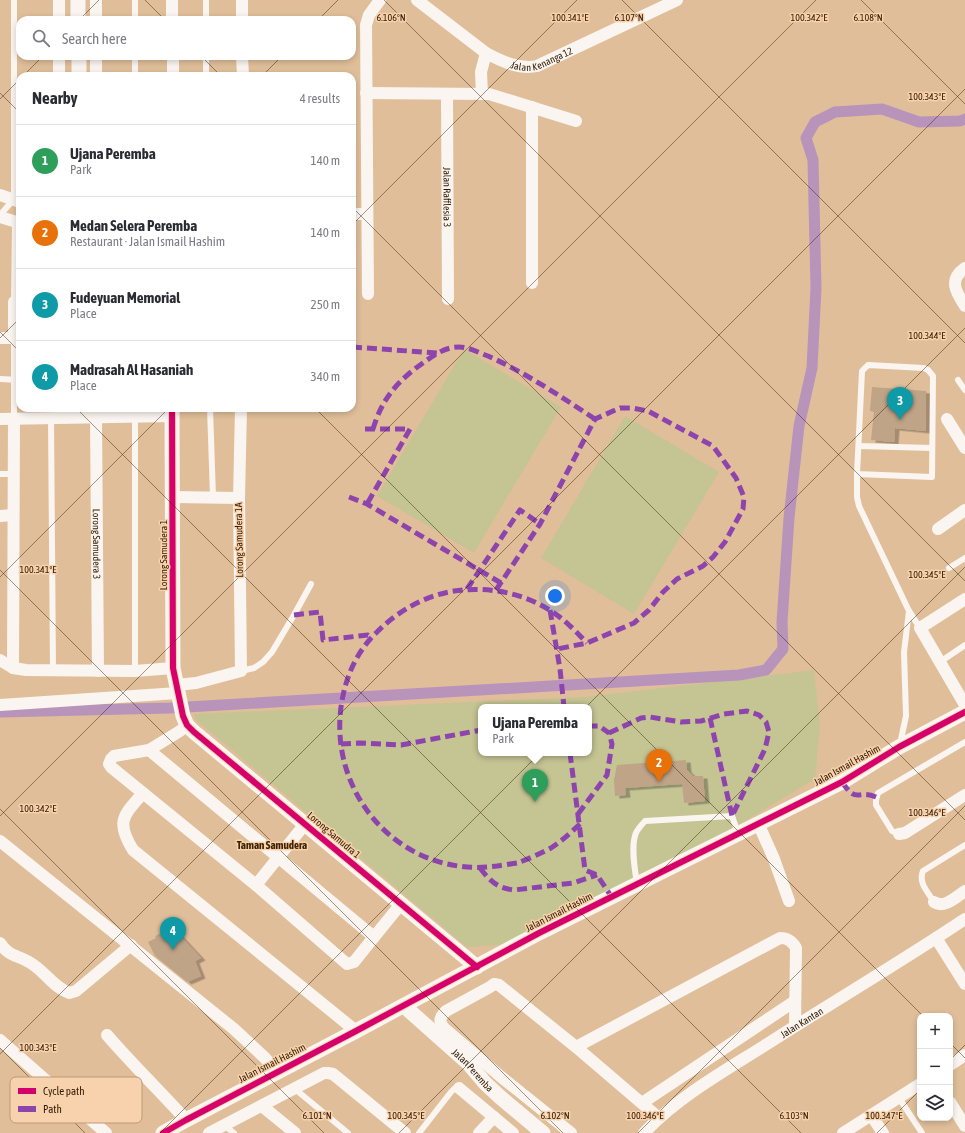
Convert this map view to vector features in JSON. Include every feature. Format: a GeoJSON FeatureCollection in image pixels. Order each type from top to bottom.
{"type":"FeatureCollection","features":[{"type":"Feature","properties":{"kind":"street"},"geometry":{"type":"LineString","coordinates":[[59,0],[59,16]]}},
{"type":"Feature","properties":{"kind":"street"},"geometry":{"type":"LineString","coordinates":[[78,0],[78,16]]}},
{"type":"Feature","properties":{"kind":"street"},"geometry":{"type":"LineString","coordinates":[[96,0],[96,16]]}},
{"type":"Feature","properties":{"kind":"street"},"geometry":{"type":"LineString","coordinates":[[172,0],[172,16]]}},
{"type":"Feature","properties":{"kind":"street"},"geometry":{"type":"LineString","coordinates":[[242,0],[242,16]]}},
{"type":"Feature","properties":{"kind":"street"},"geometry":{"type":"LineString","coordinates":[[368,294],[366,25],[369,15],[380,0]]}},
{"type":"Feature","properties":{"kind":"street","name":"Jalan Kenanga 12"},"geometry":{"type":"LineString","coordinates":[[417,0],[486,53],[522,67],[530,68],[671,1]]}},
{"type":"Feature","properties":{"kind":"street"},"geometry":{"type":"LineString","coordinates":[[482,94],[481,72],[486,53]]}},
{"type":"Feature","properties":{"kind":"street"},"geometry":{"type":"LineString","coordinates":[[59,60],[59,72]]}},
{"type":"Feature","properties":{"kind":"street"},"geometry":{"type":"LineString","coordinates":[[79,60],[79,72]]}},
{"type":"Feature","properties":{"kind":"street"},"geometry":{"type":"LineString","coordinates":[[96,60],[96,72]]}},
{"type":"Feature","properties":{"kind":"street"},"geometry":{"type":"LineString","coordinates":[[173,60],[173,72]]}},
{"type":"Feature","properties":{"kind":"street"},"geometry":{"type":"LineString","coordinates":[[242,60],[242,72]]}},
{"type":"Feature","properties":{"kind":"street"},"geometry":{"type":"LineString","coordinates":[[366,93],[494,95],[576,121]]}},
{"type":"Feature","properties":{"kind":"street","name":"Jalan Rafflesia 3"},"geometry":{"type":"LineString","coordinates":[[446,94],[448,299]]}},
{"type":"Feature","properties":{"kind":"street"},"geometry":{"type":"LineString","coordinates":[[532,107],[532,283]]}},
{"type":"Feature","properties":{"kind":"street"},"geometry":{"type":"LineString","coordinates":[[0,195],[16,201]]}},
{"type":"Feature","properties":{"kind":"street"},"geometry":{"type":"LineString","coordinates":[[356,214],[367,214]]}},
{"type":"Feature","properties":{"kind":"street"},"geometry":{"type":"LineString","coordinates":[[0,216],[16,223]]}},
{"type":"Feature","properties":{"kind":"street"},"geometry":{"type":"LineString","coordinates":[[965,268],[956,277],[954,284],[957,294],[965,306]]}},
{"type":"Feature","properties":{"kind":"street"},"geometry":{"type":"LineString","coordinates":[[0,338],[16,338]]}},
{"type":"Feature","properties":{"kind":"street"},"geometry":{"type":"LineString","coordinates":[[0,419],[135,417],[172,412]]}},
{"type":"Feature","properties":{"kind":"street","name":"Lorong Samudera 1"},"geometry":{"type":"LineString","coordinates":[[172,412],[173,668],[185,721]]}},
{"type":"Feature","properties":{"kind":"street","name":"Lorong Samudera 1A"},"geometry":{"type":"LineString","coordinates":[[241,412],[239,498],[241,671]]}},
{"type":"Feature","properties":{"kind":"street","name":"Lorong Samudera 3"},"geometry":{"type":"LineString","coordinates":[[96,418],[98,671]]}},
{"type":"Feature","properties":{"kind":"street"},"geometry":{"type":"LineString","coordinates":[[13,668],[14,419]]}},
{"type":"Feature","properties":{"kind":"street"},"geometry":{"type":"LineString","coordinates":[[947,419],[965,448]]}},
{"type":"Feature","properties":{"kind":"street"},"geometry":{"type":"LineString","coordinates":[[173,497],[239,498]]}},
{"type":"Feature","properties":{"kind":"street"},"geometry":{"type":"LineString","coordinates":[[938,529],[965,510]]}},
{"type":"Feature","properties":{"kind":"street"},"geometry":{"type":"LineString","coordinates":[[0,516],[13,516]]}},
{"type":"Feature","properties":{"kind":"street"},"geometry":{"type":"LineString","coordinates":[[965,599],[920,628],[940,662],[961,688],[965,706]]}},
{"type":"Feature","properties":{"kind":"street"},"geometry":{"type":"LineString","coordinates":[[0,660],[19,670],[135,671],[173,668]]}},
{"type":"Feature","properties":{"kind":"street"},"geometry":{"type":"LineString","coordinates":[[0,705],[178,693],[196,683],[241,671]]}},
{"type":"Feature","properties":{"kind":"street","name":"Jalan Ismail Hashim"},"geometry":{"type":"LineString","coordinates":[[170,1132],[186,1120],[404,1006],[539,933],[842,782],[899,747],[965,712]]}},
{"type":"Feature","properties":{"kind":"street"},"geometry":{"type":"LineString","coordinates":[[185,721],[180,731],[148,750],[114,756],[109,762],[111,767],[256,886],[347,964],[354,962],[401,904]]}},
{"type":"Feature","properties":{"kind":"street","name":"Lorong Samudra 1"},"geometry":{"type":"LineString","coordinates":[[185,721],[305,824],[477,966]]}},
{"type":"Feature","properties":{"kind":"street"},"geometry":{"type":"LineString","coordinates":[[148,750],[374,937]]}},
{"type":"Feature","properties":{"kind":"street"},"geometry":{"type":"LineString","coordinates":[[143,793],[124,814],[123,824],[127,840],[133,850],[356,1031]]}},
{"type":"Feature","properties":{"kind":"street"},"geometry":{"type":"LineString","coordinates":[[899,834],[906,833],[965,795]]}},
{"type":"Feature","properties":{"kind":"street"},"geometry":{"type":"LineString","coordinates":[[758,823],[774,859],[789,901]]}},
{"type":"Feature","properties":{"kind":"street"},"geometry":{"type":"LineString","coordinates":[[256,886],[305,824]]}},
{"type":"Feature","properties":{"kind":"street"},"geometry":{"type":"LineString","coordinates":[[0,841],[234,1029],[265,1058],[277,1072]]}},
{"type":"Feature","properties":{"kind":"street"},"geometry":{"type":"LineString","coordinates":[[934,902],[938,905],[944,904],[965,891]]}},
{"type":"Feature","properties":{"kind":"street","name":"Jalan Kantan"},"geometry":{"type":"LineString","coordinates":[[644,1133],[668,1109],[719,1074],[876,977],[965,919]]}},
{"type":"Feature","properties":{"kind":"street"},"geometry":{"type":"LineString","coordinates":[[576,1046],[780,938],[790,940],[796,948],[795,1026]]}},
{"type":"Feature","properties":{"kind":"street"},"geometry":{"type":"LineString","coordinates":[[936,938],[965,984]]}},
{"type":"Feature","properties":{"kind":"street"},"geometry":{"type":"LineString","coordinates":[[0,943],[9,954],[29,962],[61,990],[69,993],[76,990],[131,945]]}},
{"type":"Feature","properties":{"kind":"street"},"geometry":{"type":"LineString","coordinates":[[571,1133],[500,1076],[444,1028],[440,1020],[442,1015],[446,1011],[494,984],[499,985],[576,1046],[659,1118]]}},
{"type":"Feature","properties":{"kind":"street"},"geometry":{"type":"LineString","coordinates":[[642,1103],[795,1001]]}},
{"type":"Feature","properties":{"kind":"street","name":"Jalan Peremba"},"geometry":{"type":"LineString","coordinates":[[404,1006],[468,1063],[485,1084],[543,1133]]}},
{"type":"Feature","properties":{"kind":"street"},"geometry":{"type":"LineString","coordinates":[[108,1035],[135,1068],[150,1080],[186,1120]]}},
{"type":"Feature","properties":{"kind":"street"},"geometry":{"type":"LineString","coordinates":[[0,1040],[42,1077]]}},
{"type":"Feature","properties":{"kind":"street"},"geometry":{"type":"LineString","coordinates":[[953,1064],[964,1060]]}},
{"type":"Feature","properties":{"kind":"street"},"geometry":{"type":"LineString","coordinates":[[209,1133],[229,1129],[262,1106],[328,1072],[333,1074],[405,1133]]}},
{"type":"Feature","properties":{"kind":"street"},"geometry":{"type":"LineString","coordinates":[[843,1133],[918,1085]]}},
{"type":"Feature","properties":{"kind":"street"},"geometry":{"type":"LineString","coordinates":[[459,1088],[512,1133]]}},
{"type":"Feature","properties":{"kind":"street"},"geometry":{"type":"LineString","coordinates":[[262,1106],[295,1133]]}},
{"type":"Feature","properties":{"kind":"street"},"geometry":{"type":"LineString","coordinates":[[953,1107],[965,1126]]}},
{"type":"Feature","properties":{"kind":"street"},"geometry":{"type":"LineString","coordinates":[[872,1115],[883,1133]]}},
{"type":"Feature","properties":{"kind":"street"},"geometry":{"type":"LineString","coordinates":[[479,1133],[494,1117]]}},
{"type":"Feature","properties":{"kind":"street"},"geometry":{"type":"LineString","coordinates":[[95,1123],[106,1133]]}},
{"type":"Feature","properties":{"kind":"lane"},"geometry":{"type":"LineString","coordinates":[[14,0],[16,24]]}},
{"type":"Feature","properties":{"kind":"lane"},"geometry":{"type":"LineString","coordinates":[[135,0],[135,16]]}},
{"type":"Feature","properties":{"kind":"lane"},"geometry":{"type":"LineString","coordinates":[[206,0],[206,16]]}},
{"type":"Feature","properties":{"kind":"lane"},"geometry":{"type":"LineString","coordinates":[[17,60],[17,72]]}},
{"type":"Feature","properties":{"kind":"lane"},"geometry":{"type":"LineString","coordinates":[[135,60],[135,72]]}},
{"type":"Feature","properties":{"kind":"lane"},"geometry":{"type":"LineString","coordinates":[[206,60],[206,72]]}},
{"type":"Feature","properties":{"kind":"lane"},"geometry":{"type":"LineString","coordinates":[[0,216],[16,202]]}},
{"type":"Feature","properties":{"kind":"lane"},"geometry":{"type":"LineString","coordinates":[[857,474],[932,477],[933,376],[928,370],[924,368],[868,365],[862,371],[857,474],[857,497],[859,506],[909,611],[920,628]]}},
{"type":"Feature","properties":{"kind":"lane"},"geometry":{"type":"LineString","coordinates":[[0,380],[16,380]]}},
{"type":"Feature","properties":{"kind":"lane"},"geometry":{"type":"LineString","coordinates":[[958,380],[965,390]]}},
{"type":"Feature","properties":{"kind":"lane"},"geometry":{"type":"LineString","coordinates":[[14,419],[16,393]]}},
{"type":"Feature","properties":{"kind":"lane"},"geometry":{"type":"LineString","coordinates":[[210,412],[213,497]]}},
{"type":"Feature","properties":{"kind":"lane"},"geometry":{"type":"LineString","coordinates":[[135,417],[135,671]]}},
{"type":"Feature","properties":{"kind":"lane"},"geometry":{"type":"LineString","coordinates":[[51,418],[53,670]]}},
{"type":"Feature","properties":{"kind":"lane"},"geometry":{"type":"LineString","coordinates":[[858,446],[932,448]]}},
{"type":"Feature","properties":{"kind":"lane"},"geometry":{"type":"LineString","coordinates":[[0,474],[14,474]]}},
{"type":"Feature","properties":{"kind":"lane"},"geometry":{"type":"LineString","coordinates":[[949,568],[965,558]]}},
{"type":"Feature","properties":{"kind":"lane"},"geometry":{"type":"LineString","coordinates":[[241,671],[254,668],[263,662],[272,652],[311,584]]}},
{"type":"Feature","properties":{"kind":"lane"},"geometry":{"type":"LineString","coordinates":[[899,747],[906,716],[904,652],[909,611]]}},
{"type":"Feature","properties":{"kind":"lane"},"geometry":{"type":"LineString","coordinates":[[940,662],[965,645]]}},
{"type":"Feature","properties":{"kind":"lane"},"geometry":{"type":"LineString","coordinates":[[899,834],[892,831],[876,805],[878,793],[965,742]]}},
{"type":"Feature","properties":{"kind":"lane"},"geometry":{"type":"LineString","coordinates":[[637,884],[633,845],[634,837],[638,828],[645,821],[732,816],[738,833]]}},
{"type":"Feature","properties":{"kind":"lane"},"geometry":{"type":"LineString","coordinates":[[934,902],[921,882],[923,871],[965,845]]}},
{"type":"Feature","properties":{"kind":"lane"},"geometry":{"type":"LineString","coordinates":[[419,1133],[451,1092],[454,1089],[459,1088]]}},
{"type":"Feature","properties":{"kind":"lane"},"geometry":{"type":"LineString","coordinates":[[294,1089],[348,1133]]}},
{"type":"Feature","properties":{"kind":"lane"},"geometry":{"type":"LineString","coordinates":[[899,1098],[922,1133]]}},
{"type":"Feature","properties":{"kind":"shaded area"},"geometry":{"type":"Polygon","coordinates":[[[464,349],[561,407],[474,553],[377,496],[464,349]]]}},
{"type":"Feature","properties":{"kind":"shaded area"},"geometry":{"type":"Polygon","coordinates":[[[625,416],[719,472],[634,614],[541,558],[625,416]]]}},
{"type":"Feature","properties":{"kind":"shaded area"},"geometry":{"type":"Polygon","coordinates":[[[814,670],[820,726],[815,779],[738,825],[500,945],[467,947],[195,719],[194,714],[585,697],[814,670]]]}},
{"type":"Feature","properties":{"kind":"building"},"geometry":{"type":"Polygon","coordinates":[[[872,387],[926,391],[926,431],[895,428],[894,442],[871,440],[874,412],[870,411],[872,387]]]}},
{"type":"Feature","properties":{"kind":"building"},"geometry":{"type":"Polygon","coordinates":[[[686,760],[687,770],[693,776],[703,776],[705,801],[684,803],[682,784],[625,788],[626,795],[615,796],[614,780],[617,765],[686,760]]]}},
{"type":"Feature","properties":{"kind":"building"},"geometry":{"type":"Polygon","coordinates":[[[173,928],[201,958],[195,961],[201,976],[187,982],[155,956],[148,942],[156,938],[155,936],[173,928]]]}},
{"type":"Feature","properties":{"kind":"waterway"},"geometry":{"type":"LineString","coordinates":[[0,712],[170,708],[739,675],[766,670],[783,649],[782,622],[789,518],[799,426],[812,368],[816,288],[813,160],[806,138],[815,122],[835,112],[882,109],[919,122],[960,121],[965,119]]}},
{"type":"Feature","properties":{"kind":"marked path"},"geometry":{"type":"LineString","coordinates":[[356,347],[437,353]]}},
{"type":"Feature","properties":{"kind":"marked path"},"geometry":{"type":"LineString","coordinates":[[373,429],[384,402],[408,374],[441,351],[459,347],[470,349],[488,356],[516,370],[543,385],[595,419]]}},
{"type":"Feature","properties":{"kind":"marked path"},"geometry":{"type":"LineString","coordinates":[[496,590],[540,524],[595,419],[620,408],[632,408],[648,411],[713,446],[736,478],[744,497],[743,509],[725,542],[713,557],[703,566],[677,579],[663,592],[649,610],[634,623],[587,643],[557,649]]}},
{"type":"Feature","properties":{"kind":"marked path"},"geometry":{"type":"LineString","coordinates":[[365,429],[410,429],[367,504]]}},
{"type":"Feature","properties":{"kind":"marked path"},"geometry":{"type":"LineString","coordinates":[[349,497],[367,504],[501,583]]}},
{"type":"Feature","properties":{"kind":"marked path"},"geometry":{"type":"LineString","coordinates":[[467,589],[520,510],[540,524]]}},
{"type":"Feature","properties":{"kind":"marked path"},"geometry":{"type":"LineString","coordinates":[[580,824],[551,848],[517,863],[497,866],[463,867],[432,859],[404,845],[380,826],[361,801],[347,772],[340,740],[341,707],[345,686],[357,657],[377,632],[403,611],[422,601],[443,593],[454,591],[485,590],[516,595],[545,607],[558,616],[587,643]]}},
{"type":"Feature","properties":{"kind":"marked path"},"geometry":{"type":"LineString","coordinates":[[550,610],[560,669],[564,704]]}},
{"type":"Feature","properties":{"kind":"marked path"},"geometry":{"type":"LineString","coordinates":[[294,615],[320,612],[323,640],[368,635],[371,637]]}},
{"type":"Feature","properties":{"kind":"marked path"},"geometry":{"type":"LineString","coordinates":[[609,733],[641,718],[650,717],[681,722],[701,721],[724,714],[747,711],[759,715],[766,722],[769,732],[765,749],[732,816]]}},
{"type":"Feature","properties":{"kind":"marked path"},"geometry":{"type":"LineString","coordinates":[[710,718],[732,816]]}},
{"type":"Feature","properties":{"kind":"marked path"},"geometry":{"type":"LineString","coordinates":[[578,814],[607,775],[612,744],[609,733],[599,726],[592,726]]}},
{"type":"Feature","properties":{"kind":"marked path"},"geometry":{"type":"LineString","coordinates":[[341,744],[359,743],[401,745],[478,731]]}},
{"type":"Feature","properties":{"kind":"marked path"},"geometry":{"type":"LineString","coordinates":[[570,756],[585,870],[597,875],[611,896]]}},
{"type":"Feature","properties":{"kind":"marked path"},"geometry":{"type":"LineString","coordinates":[[842,782],[847,789],[855,795],[869,795],[876,797]]}},
{"type":"Feature","properties":{"kind":"marked path"},"geometry":{"type":"LineString","coordinates":[[480,868],[487,877],[498,886],[514,890],[573,883],[597,875]]}},
{"type":"Feature","properties":{"kind":"cycle path"},"geometry":{"type":"LineString","coordinates":[[172,412],[173,668],[183,716],[187,725],[477,967]]}},
{"type":"Feature","properties":{"kind":"cycle path"},"geometry":{"type":"LineString","coordinates":[[163,1133],[539,933],[842,782],[899,747],[965,712]]}},
{"type":"Feature","properties":{"kind":"place","name":"Fudeyuan Memorial"},"geometry":{"type":"Point","coordinates":[900,420]}},
{"type":"Feature","properties":{"kind":"place","name":"Medan Selera Peremba"},"geometry":{"type":"Point","coordinates":[659,782]}},
{"type":"Feature","properties":{"kind":"place","name":"Ujana Peremba"},"geometry":{"type":"Point","coordinates":[535,802]}},
{"type":"Feature","properties":{"kind":"place","name":"Madrasah Al Hasaniah"},"geometry":{"type":"Point","coordinates":[173,950]}},
{"type":"Feature","properties":{"kind":"district","name":"Taman Samudera"},"geometry":{"type":"Point","coordinates":[272,845]}}]}
